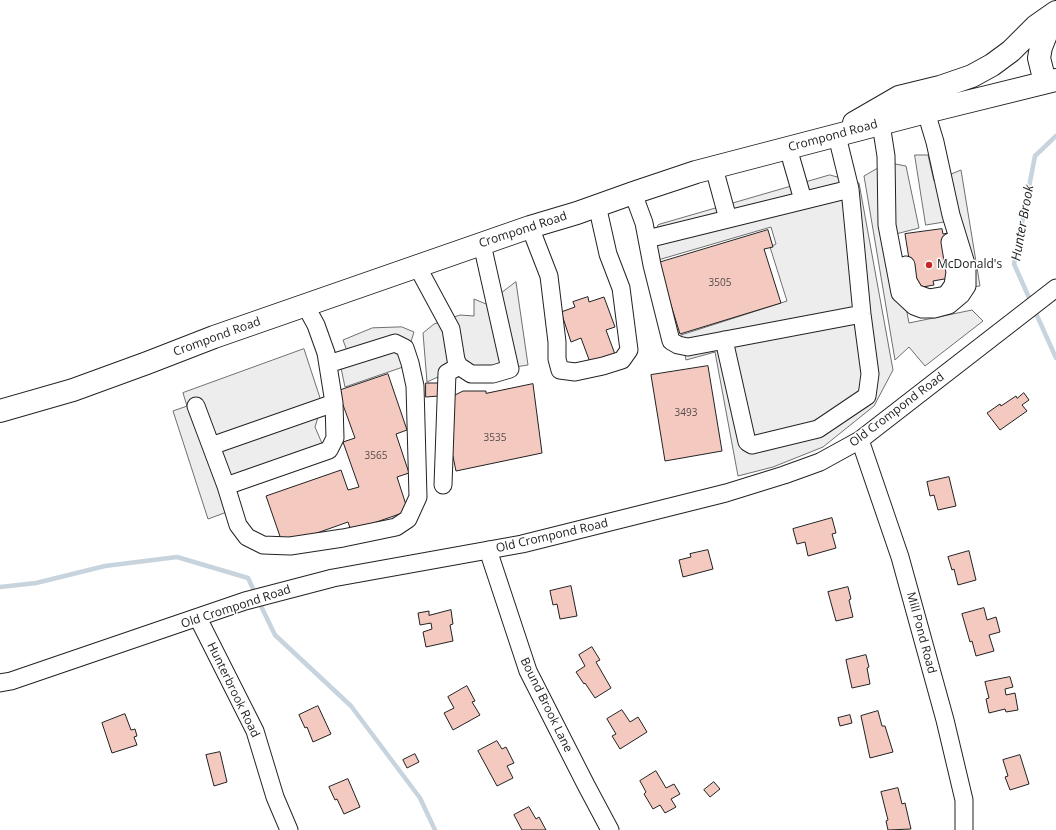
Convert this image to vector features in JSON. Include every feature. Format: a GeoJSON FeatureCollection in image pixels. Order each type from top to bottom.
{"type":"FeatureCollection","features":[{"type":"Feature","properties":{"kind":"highway"},"geometry":{"type":"LineString","coordinates":[[1050,81],[1039,58],[1041,47],[1055,13]]}},
{"type":"Feature","properties":{"kind":"highway"},"geometry":{"type":"LineString","coordinates":[[832,137],[898,97],[954,83],[992,65],[1011,51],[1036,26],[1055,13]]}},
{"type":"Feature","properties":{"kind":"highway","name":"Crompond Road"},"geometry":{"type":"LineString","coordinates":[[0,411],[73,390],[214,337],[305,305],[530,227],[578,213],[633,192],[696,172],[1050,81]]}},
{"type":"Feature","properties":{"kind":"street"},"geometry":{"type":"LineString","coordinates":[[881,124],[886,156],[887,225],[900,294],[914,306],[922,310],[934,310],[949,305],[961,295],[967,286],[967,267],[951,215],[935,142],[926,112]]}},
{"type":"Feature","properties":{"kind":"street"},"geometry":{"type":"LineString","coordinates":[[724,340],[747,442],[752,445],[818,429],[867,396],[870,374],[862,314],[850,189],[832,137]]}},
{"type":"Feature","properties":{"kind":"street"},"geometry":{"type":"LineString","coordinates":[[788,148],[803,200]]}},
{"type":"Feature","properties":{"kind":"street"},"geometry":{"type":"LineString","coordinates":[[714,168],[728,219]]}},
{"type":"Feature","properties":{"kind":"street"},"geometry":{"type":"LineString","coordinates":[[647,239],[850,189]]}},
{"type":"Feature","properties":{"kind":"street"},"geometry":{"type":"LineString","coordinates":[[633,192],[644,224],[652,265],[671,341],[678,345],[688,347],[862,314]]}},
{"type":"Feature","properties":{"kind":"street"},"geometry":{"type":"LineString","coordinates":[[530,227],[549,276],[557,342],[557,360],[560,370],[575,372],[622,360],[630,350],[621,288],[606,249],[597,205]]}},
{"type":"Feature","properties":{"kind":"street"},"geometry":{"type":"LineString","coordinates":[[417,266],[451,329],[456,360],[459,366],[471,374],[493,374],[510,369],[482,244]]}},
{"type":"Feature","properties":{"kind":"street","name":"Old Crompond Road"},"geometry":{"type":"LineString","coordinates":[[0,684],[268,595],[332,578],[488,550],[580,530],[726,493],[820,462],[860,440],[1051,291]]}},
{"type":"Feature","properties":{"kind":"street"},"geometry":{"type":"LineString","coordinates":[[226,486],[329,450],[335,438],[334,403],[326,353],[316,326],[305,305]]}},
{"type":"Feature","properties":{"kind":"street"},"geometry":{"type":"LineString","coordinates":[[196,406],[226,486],[238,525],[247,536],[263,545],[290,546],[343,538],[396,527],[408,519],[418,497],[415,386],[405,348],[396,343],[328,364]]}},
{"type":"Feature","properties":{"kind":"street"},"geometry":{"type":"LineString","coordinates":[[443,485],[447,373],[459,366]]}},
{"type":"Feature","properties":{"kind":"street"},"geometry":{"type":"LineString","coordinates":[[211,446],[334,403]]}},
{"type":"Feature","properties":{"kind":"street","name":"Mill Pond Road"},"geometry":{"type":"LineString","coordinates":[[860,440],[900,557],[945,720],[964,800],[964,830]]}},
{"type":"Feature","properties":{"kind":"street","name":"Bound Brook Lane"},"geometry":{"type":"LineString","coordinates":[[488,550],[528,671],[610,830]]}},
{"type":"Feature","properties":{"kind":"street","name":"Hunterbrook Road"},"geometry":{"type":"LineString","coordinates":[[198,618],[255,731],[275,797],[290,830]]}},
{"type":"Feature","properties":{"kind":"shaded area"},"geometry":{"type":"Polygon","coordinates":[[[915,155],[928,155],[934,181],[961,170],[980,286],[972,287],[962,225],[944,222],[926,225],[915,155]]]}},
{"type":"Feature","properties":{"kind":"shaded area"},"geometry":{"type":"Polygon","coordinates":[[[895,164],[906,166],[919,228],[892,235],[909,323],[972,310],[983,321],[925,366],[909,347],[895,360],[864,176],[876,169],[895,164]]]}},
{"type":"Feature","properties":{"kind":"shaded area"},"geometry":{"type":"Polygon","coordinates":[[[830,175],[859,183],[893,370],[874,406],[823,447],[773,467],[738,476],[715,352],[686,360],[681,335],[787,301],[770,247],[776,244],[771,227],[658,260],[653,243],[658,225],[830,175]]]}},
{"type":"Feature","properties":{"kind":"shaded area"},"geometry":{"type":"Polygon","coordinates":[[[516,282],[528,365],[496,370],[482,366],[464,365],[427,382],[423,333],[434,324],[460,315],[474,316],[474,299],[486,304],[516,282]]]}},
{"type":"Feature","properties":{"kind":"shaded area"},"geometry":{"type":"Polygon","coordinates":[[[402,327],[414,332],[403,367],[345,387],[341,368],[351,362],[343,340],[372,328],[402,327]]]}},
{"type":"Feature","properties":{"kind":"shaded area"},"geometry":{"type":"Polygon","coordinates":[[[304,349],[322,404],[315,427],[324,448],[221,487],[227,512],[208,519],[173,411],[187,406],[183,393],[304,349]]]}},
{"type":"Feature","properties":{"kind":"building","name":"McDonald's"},"geometry":{"type":"Polygon","coordinates":[[[942,229],[943,234],[953,232],[950,278],[933,281],[934,285],[917,288],[913,284],[905,234],[942,229]]]}},
{"type":"Feature","properties":{"kind":"building"},"geometry":{"type":"Polygon","coordinates":[[[768,230],[773,247],[764,249],[781,303],[680,334],[658,263],[768,230]]]}},
{"type":"Feature","properties":{"kind":"building"},"geometry":{"type":"Polygon","coordinates":[[[588,297],[589,302],[604,297],[615,327],[606,330],[616,357],[591,365],[581,338],[571,342],[561,312],[575,307],[573,302],[588,297]]]}},
{"type":"Feature","properties":{"kind":"building"},"geometry":{"type":"Polygon","coordinates":[[[708,366],[722,451],[665,461],[651,375],[708,366]]]}},
{"type":"Feature","properties":{"kind":"building"},"geometry":{"type":"Polygon","coordinates":[[[388,374],[407,430],[396,434],[409,473],[397,477],[408,511],[351,531],[348,522],[283,545],[266,496],[341,470],[348,490],[359,487],[343,442],[355,438],[338,391],[388,374]]]}},
{"type":"Feature","properties":{"kind":"building"},"geometry":{"type":"Polygon","coordinates":[[[426,383],[439,383],[439,396],[426,397],[426,383]]]}},
{"type":"Feature","properties":{"kind":"building"},"geometry":{"type":"Polygon","coordinates":[[[533,384],[542,453],[456,471],[446,423],[449,398],[463,391],[486,391],[486,393],[533,384]]]}},
{"type":"Feature","properties":{"kind":"building"},"geometry":{"type":"Polygon","coordinates":[[[1024,393],[1029,400],[1022,405],[1027,411],[1000,430],[987,413],[1000,404],[1001,406],[1016,396],[1017,398],[1024,393]]]}},
{"type":"Feature","properties":{"kind":"building"},"geometry":{"type":"Polygon","coordinates":[[[949,477],[956,506],[938,510],[934,495],[930,496],[927,482],[949,477]]]}},
{"type":"Feature","properties":{"kind":"building"},"geometry":{"type":"Polygon","coordinates":[[[832,518],[836,533],[832,534],[836,548],[808,556],[805,542],[797,544],[793,529],[832,518]]]}},
{"type":"Feature","properties":{"kind":"building"},"geometry":{"type":"Polygon","coordinates":[[[708,550],[713,569],[683,577],[679,560],[691,557],[690,554],[708,550]]]}},
{"type":"Feature","properties":{"kind":"building"},"geometry":{"type":"Polygon","coordinates":[[[969,551],[976,580],[958,585],[954,569],[952,570],[948,557],[969,551]]]}},
{"type":"Feature","properties":{"kind":"building"},"geometry":{"type":"Polygon","coordinates":[[[571,586],[577,616],[560,619],[557,604],[553,605],[550,591],[571,586]]]}},
{"type":"Feature","properties":{"kind":"building"},"geometry":{"type":"Polygon","coordinates":[[[848,587],[853,617],[836,621],[828,592],[848,587]]]}},
{"type":"Feature","properties":{"kind":"building"},"geometry":{"type":"Polygon","coordinates":[[[984,608],[987,620],[996,617],[1000,632],[989,635],[994,651],[976,656],[972,641],[970,642],[962,614],[984,608]]]}},
{"type":"Feature","properties":{"kind":"building"},"geometry":{"type":"Polygon","coordinates":[[[451,610],[453,624],[450,625],[453,641],[426,647],[423,632],[432,629],[431,623],[420,625],[418,613],[429,611],[429,615],[451,610]]]}},
{"type":"Feature","properties":{"kind":"building"},"geometry":{"type":"Polygon","coordinates":[[[592,647],[600,660],[596,662],[611,688],[595,698],[576,672],[585,666],[579,655],[592,647]]]}},
{"type":"Feature","properties":{"kind":"building"},"geometry":{"type":"Polygon","coordinates":[[[866,655],[869,667],[867,668],[870,684],[852,688],[846,660],[866,655]]]}},
{"type":"Feature","properties":{"kind":"building"},"geometry":{"type":"Polygon","coordinates":[[[1010,677],[1013,687],[1005,689],[1006,695],[1015,693],[1018,710],[1006,712],[1005,709],[989,713],[986,699],[989,698],[985,682],[1010,677]]]}},
{"type":"Feature","properties":{"kind":"building"},"geometry":{"type":"Polygon","coordinates":[[[467,686],[475,701],[472,702],[480,715],[453,730],[444,713],[454,708],[448,697],[467,686]]]}},
{"type":"Feature","properties":{"kind":"building"},"geometry":{"type":"Polygon","coordinates":[[[318,706],[331,734],[313,742],[307,727],[305,728],[299,715],[318,706]]]}},
{"type":"Feature","properties":{"kind":"building"},"geometry":{"type":"Polygon","coordinates":[[[622,710],[630,722],[638,717],[647,732],[620,749],[612,736],[616,734],[607,719],[622,710]]]}},
{"type":"Feature","properties":{"kind":"building"},"geometry":{"type":"Polygon","coordinates":[[[878,711],[882,726],[885,726],[893,752],[870,758],[861,716],[878,711]]]}},
{"type":"Feature","properties":{"kind":"building"},"geometry":{"type":"Polygon","coordinates":[[[125,714],[131,730],[135,729],[137,736],[134,737],[137,745],[112,753],[102,723],[125,714]]]}},
{"type":"Feature","properties":{"kind":"building"},"geometry":{"type":"Polygon","coordinates":[[[850,715],[852,723],[840,726],[838,718],[850,715]]]}},
{"type":"Feature","properties":{"kind":"building"},"geometry":{"type":"Polygon","coordinates":[[[497,741],[502,749],[506,747],[514,763],[507,766],[513,778],[497,786],[478,751],[497,741]]]}},
{"type":"Feature","properties":{"kind":"building"},"geometry":{"type":"Polygon","coordinates":[[[220,752],[227,782],[214,786],[206,755],[220,752]]]}},
{"type":"Feature","properties":{"kind":"building"},"geometry":{"type":"Polygon","coordinates":[[[415,754],[419,762],[407,768],[403,760],[415,754]]]}},
{"type":"Feature","properties":{"kind":"building"},"geometry":{"type":"Polygon","coordinates":[[[1020,755],[1029,784],[1010,790],[1005,777],[1008,776],[1003,760],[1020,755]]]}},
{"type":"Feature","properties":{"kind":"building"},"geometry":{"type":"Polygon","coordinates":[[[656,771],[666,788],[674,784],[680,794],[671,799],[676,807],[665,813],[660,805],[653,809],[644,794],[646,792],[640,781],[656,771]]]}},
{"type":"Feature","properties":{"kind":"building"},"geometry":{"type":"Polygon","coordinates":[[[348,779],[360,807],[344,814],[329,787],[348,779]]]}},
{"type":"Feature","properties":{"kind":"building"},"geometry":{"type":"Polygon","coordinates":[[[714,782],[720,789],[710,797],[704,790],[714,782]]]}},
{"type":"Feature","properties":{"kind":"building"},"geometry":{"type":"Polygon","coordinates":[[[898,788],[902,804],[905,803],[911,829],[888,830],[886,821],[888,820],[881,792],[898,788]]]}},
{"type":"Feature","properties":{"kind":"building"},"geometry":{"type":"Polygon","coordinates":[[[529,807],[536,819],[539,817],[546,830],[522,830],[514,815],[529,807]]]}},
{"type":"Feature","properties":{"kind":"waterway","name":"Hunter Brook"},"geometry":{"type":"LineString","coordinates":[[1056,136],[1035,156],[1014,264],[1056,358]]}},
{"type":"Feature","properties":{"kind":"waterway"},"geometry":{"type":"LineString","coordinates":[[0,587],[36,583],[105,566],[177,557],[248,578],[256,595]]}},
{"type":"Feature","properties":{"kind":"waterway"},"geometry":{"type":"LineString","coordinates":[[259,602],[275,635],[351,706],[420,798],[435,830]]}},
{"type":"Feature","properties":{"kind":"place","name":"McDonald's"},"geometry":{"type":"Point","coordinates":[929,265]}}]}
